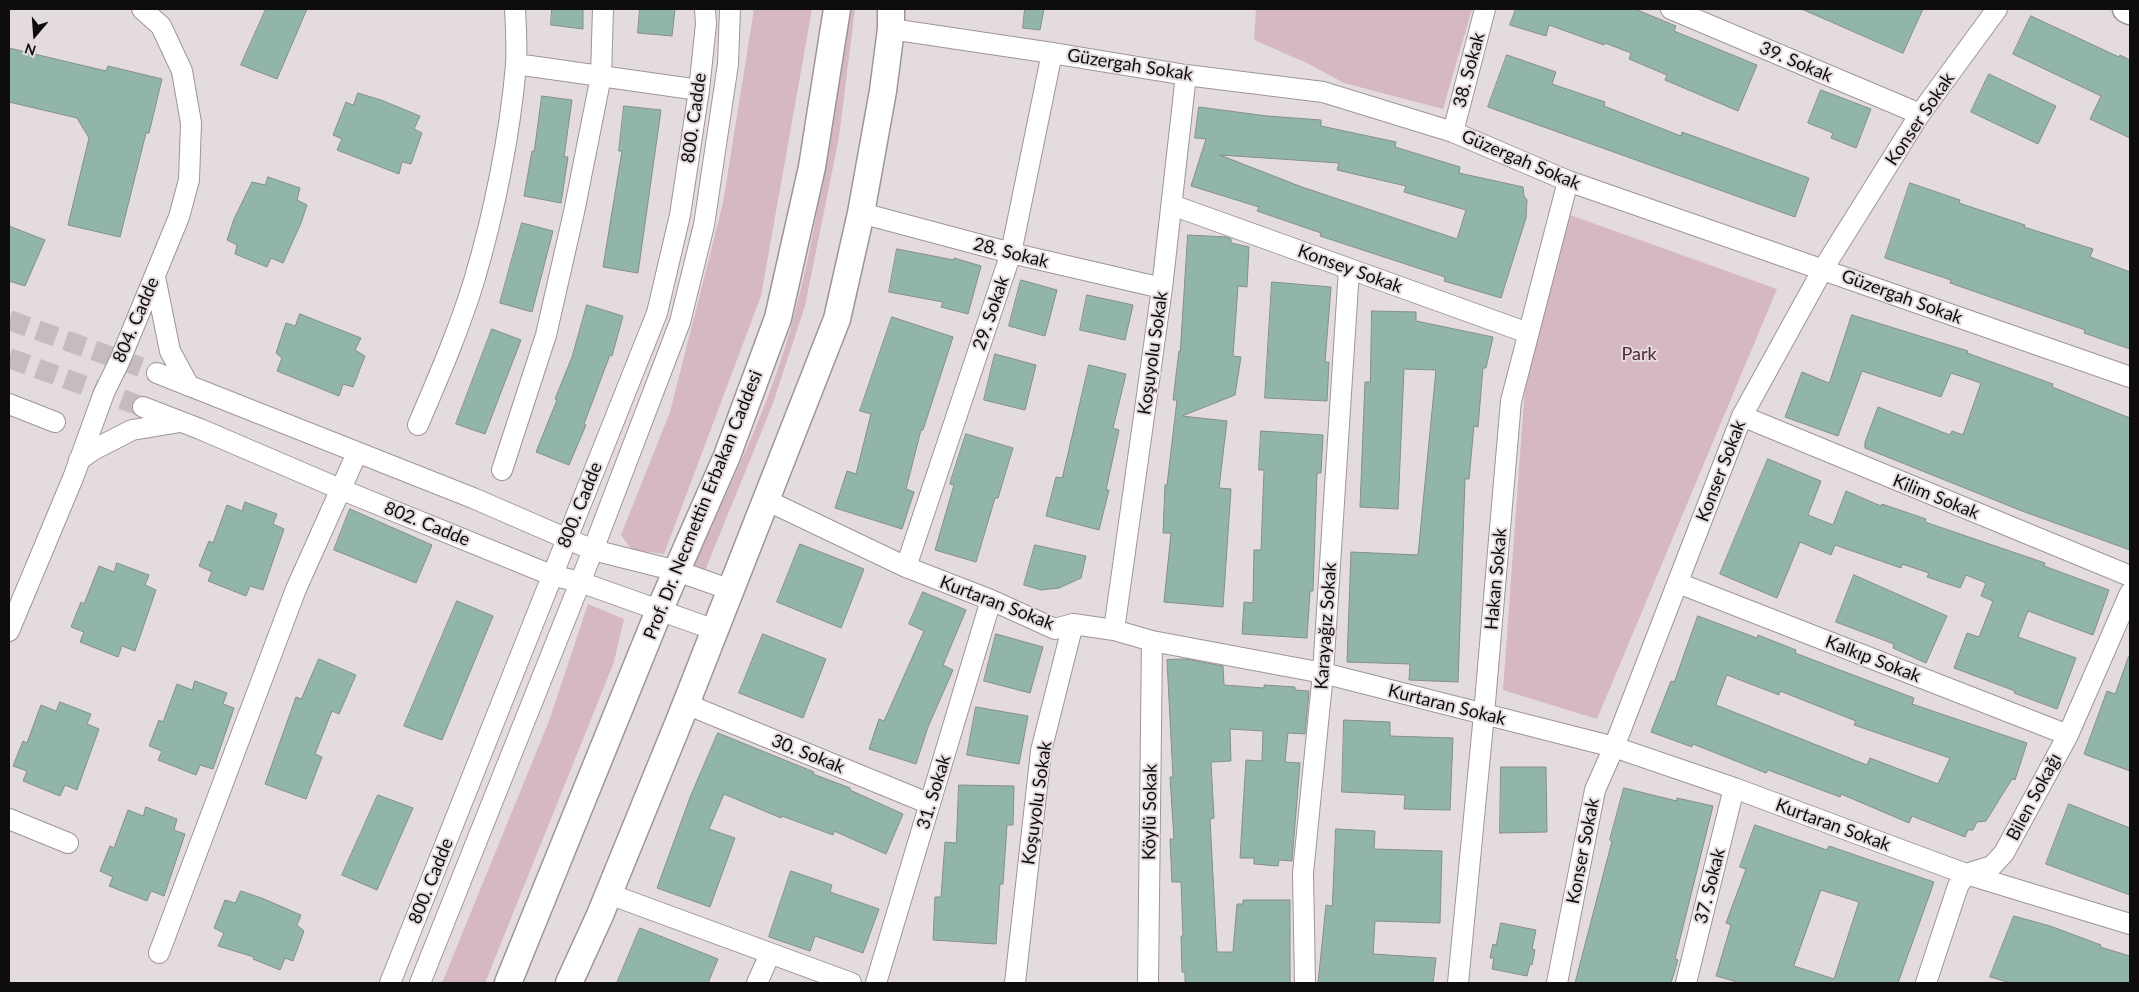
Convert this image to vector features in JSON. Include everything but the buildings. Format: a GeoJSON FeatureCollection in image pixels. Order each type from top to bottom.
{"type":"FeatureCollection","features":[{"type":"Feature","properties":{"kind":"main road","name":"Prof. Dr. Necmettin Erbakan Caddesi"},"geometry":{"type":"LineString","coordinates":[[508,983],[659,611],[727,456],[778,318],[812,167],[837,9]]}},
{"type":"Feature","properties":{"kind":"main road"},"geometry":{"type":"LineString","coordinates":[[2126,9],[2130,11]]}},
{"type":"Feature","properties":{"kind":"main road"},"geometry":{"type":"LineString","coordinates":[[569,983],[609,894],[686,704],[837,319],[861,213],[883,91],[891,19]]}},
{"type":"Feature","properties":{"kind":"street","name":"804. Cadde"},"geometry":{"type":"LineString","coordinates":[[9,631],[79,460],[104,393],[179,217],[189,180],[191,123],[182,71],[159,17],[142,9]]}},
{"type":"Feature","properties":{"kind":"street"},"geometry":{"type":"LineString","coordinates":[[418,425],[474,282],[485,241],[501,166],[516,64],[515,9]]}},
{"type":"Feature","properties":{"kind":"street"},"geometry":{"type":"LineString","coordinates":[[502,470],[546,335],[574,212],[601,76],[603,9]]}},
{"type":"Feature","properties":{"kind":"street","name":"800. Cadde"},"geometry":{"type":"LineString","coordinates":[[390,983],[657,313],[680,215],[699,90],[706,24],[705,9]]}},
{"type":"Feature","properties":{"kind":"street","name":"800. Cadde"},"geometry":{"type":"LineString","coordinates":[[420,983],[593,550],[682,314],[705,215],[728,64],[730,9]]}},
{"type":"Feature","properties":{"kind":"street","name":"38. Sokak"},"geometry":{"type":"LineString","coordinates":[[1453,132],[1485,9]]}},
{"type":"Feature","properties":{"kind":"street","name":"39. Sokak"},"geometry":{"type":"LineString","coordinates":[[1671,9],[1920,114]]}},
{"type":"Feature","properties":{"kind":"street","name":"Konser Sokak"},"geometry":{"type":"LineString","coordinates":[[1558,983],[1595,790],[1614,747],[1742,416],[1823,269],[1920,114],[1997,9]]}},
{"type":"Feature","properties":{"kind":"street","name":"Güzergah Sokak"},"geometry":{"type":"LineString","coordinates":[[891,19],[1052,53],[1186,75],[1323,92],[1453,132],[1568,181],[2130,378]]}},
{"type":"Feature","properties":{"kind":"street","name":"29. Sokak"},"geometry":{"type":"LineString","coordinates":[[906,567],[1011,253],[1052,53]]}},
{"type":"Feature","properties":{"kind":"street"},"geometry":{"type":"LineString","coordinates":[[516,64],[699,90]]}},
{"type":"Feature","properties":{"kind":"street","name":"Koşuyolu Sokak"},"geometry":{"type":"LineString","coordinates":[[1114,630],[1162,288],[1186,75]]}},
{"type":"Feature","properties":{"kind":"street","name":"Hakan Sokak"},"geometry":{"type":"LineString","coordinates":[[1458,983],[1511,401],[1568,181]]}},
{"type":"Feature","properties":{"kind":"street","name":"Konsey Sokak"},"geometry":{"type":"LineString","coordinates":[[1172,205],[1528,333]]}},
{"type":"Feature","properties":{"kind":"street","name":"28. Sokak"},"geometry":{"type":"LineString","coordinates":[[861,213],[1011,253],[1162,288]]}},
{"type":"Feature","properties":{"kind":"street","name":"Karayağız Sokak"},"geometry":{"type":"LineString","coordinates":[[1305,983],[1303,873],[1323,673],[1349,269]]}},
{"type":"Feature","properties":{"kind":"street"},"geometry":{"type":"LineString","coordinates":[[155,277],[170,351],[189,386]]}},
{"type":"Feature","properties":{"kind":"street"},"geometry":{"type":"LineString","coordinates":[[157,373],[473,498],[593,550],[677,571],[731,590]]}},
{"type":"Feature","properties":{"kind":"street"},"geometry":{"type":"LineString","coordinates":[[9,404],[55,422]]}},
{"type":"Feature","properties":{"kind":"street","name":"802. Cadde"},"geometry":{"type":"LineString","coordinates":[[143,407],[551,575],[580,582],[715,630]]}},
{"type":"Feature","properties":{"kind":"street","name":"Kilim Sokak"},"geometry":{"type":"LineString","coordinates":[[1742,416],[2130,576]]}},
{"type":"Feature","properties":{"kind":"street"},"geometry":{"type":"LineString","coordinates":[[79,460],[93,450],[132,430],[181,422]]}},
{"type":"Feature","properties":{"kind":"street"},"geometry":{"type":"LineString","coordinates":[[159,953],[296,589],[357,453]]}},
{"type":"Feature","properties":{"kind":"street","name":"Kurtaran Sokak"},"geometry":{"type":"LineString","coordinates":[[766,500],[906,567],[991,600],[1055,629],[1073,624],[1114,630],[1152,641],[1323,673],[1614,747],[1734,788],[1966,874],[2130,924]]}},
{"type":"Feature","properties":{"kind":"street","name":"Kalkıp Sokak"},"geometry":{"type":"LineString","coordinates":[[1678,583],[2068,735]]}},
{"type":"Feature","properties":{"kind":"street","name":"Bilen Sokağı"},"geometry":{"type":"LineString","coordinates":[[1966,874],[1992,866],[2004,853],[2068,735],[2130,593]]}},
{"type":"Feature","properties":{"kind":"street","name":"31. Sokak"},"geometry":{"type":"LineString","coordinates":[[876,983],[991,600]]}},
{"type":"Feature","properties":{"kind":"street","name":"Koşuyolu Sokak"},"geometry":{"type":"LineString","coordinates":[[1015,983],[1041,751],[1073,624]]}},
{"type":"Feature","properties":{"kind":"street","name":"Köylü Sokak"},"geometry":{"type":"LineString","coordinates":[[1148,983],[1152,641]]}},
{"type":"Feature","properties":{"kind":"street","name":"30. Sokak"},"geometry":{"type":"LineString","coordinates":[[686,704],[930,804]]}},
{"type":"Feature","properties":{"kind":"street","name":"37. Sokak"},"geometry":{"type":"LineString","coordinates":[[1686,983],[1734,788]]}},
{"type":"Feature","properties":{"kind":"street"},"geometry":{"type":"LineString","coordinates":[[9,819],[68,843]]}},
{"type":"Feature","properties":{"kind":"street"},"geometry":{"type":"LineString","coordinates":[[1926,983],[1958,886],[1966,874]]}},
{"type":"Feature","properties":{"kind":"street"},"geometry":{"type":"LineString","coordinates":[[609,894],[851,983]]}},
{"type":"Feature","properties":{"kind":"street"},"geometry":{"type":"LineString","coordinates":[[757,983],[770,954]]}},
{"type":"Feature","properties":{"kind":"green space"},"geometry":{"type":"Polygon","coordinates":[[[754,9],[812,9],[761,296],[664,554],[632,550],[621,535],[670,412],[723,203],[754,9]]]}},
{"type":"Feature","properties":{"kind":"green space"},"geometry":{"type":"Polygon","coordinates":[[[845,9],[855,9],[839,137],[805,306],[772,406],[704,573],[693,569],[746,451],[770,390],[781,360],[800,291],[824,171],[845,9]]]}},
{"type":"Feature","properties":{"kind":"green space"},"geometry":{"type":"Polygon","coordinates":[[[1256,9],[1472,9],[1443,109],[1344,83],[1309,64],[1254,40],[1256,9]]]}},
{"type":"Feature","properties":{"kind":"green space","name":"Park"},"geometry":{"type":"Polygon","coordinates":[[[1570,215],[1777,289],[1597,719],[1503,690],[1525,386],[1570,215]]]}},
{"type":"Feature","properties":{"kind":"green space"},"geometry":{"type":"Polygon","coordinates":[[[588,604],[624,619],[614,662],[485,983],[442,983],[549,721],[588,604]]]}},
{"type":"Feature","properties":{"kind":"tunnel"},"geometry":{"type":"LineString","coordinates":[[9,320],[157,373]]}},
{"type":"Feature","properties":{"kind":"tunnel"},"geometry":{"type":"LineString","coordinates":[[9,358],[143,407]]}}]}
